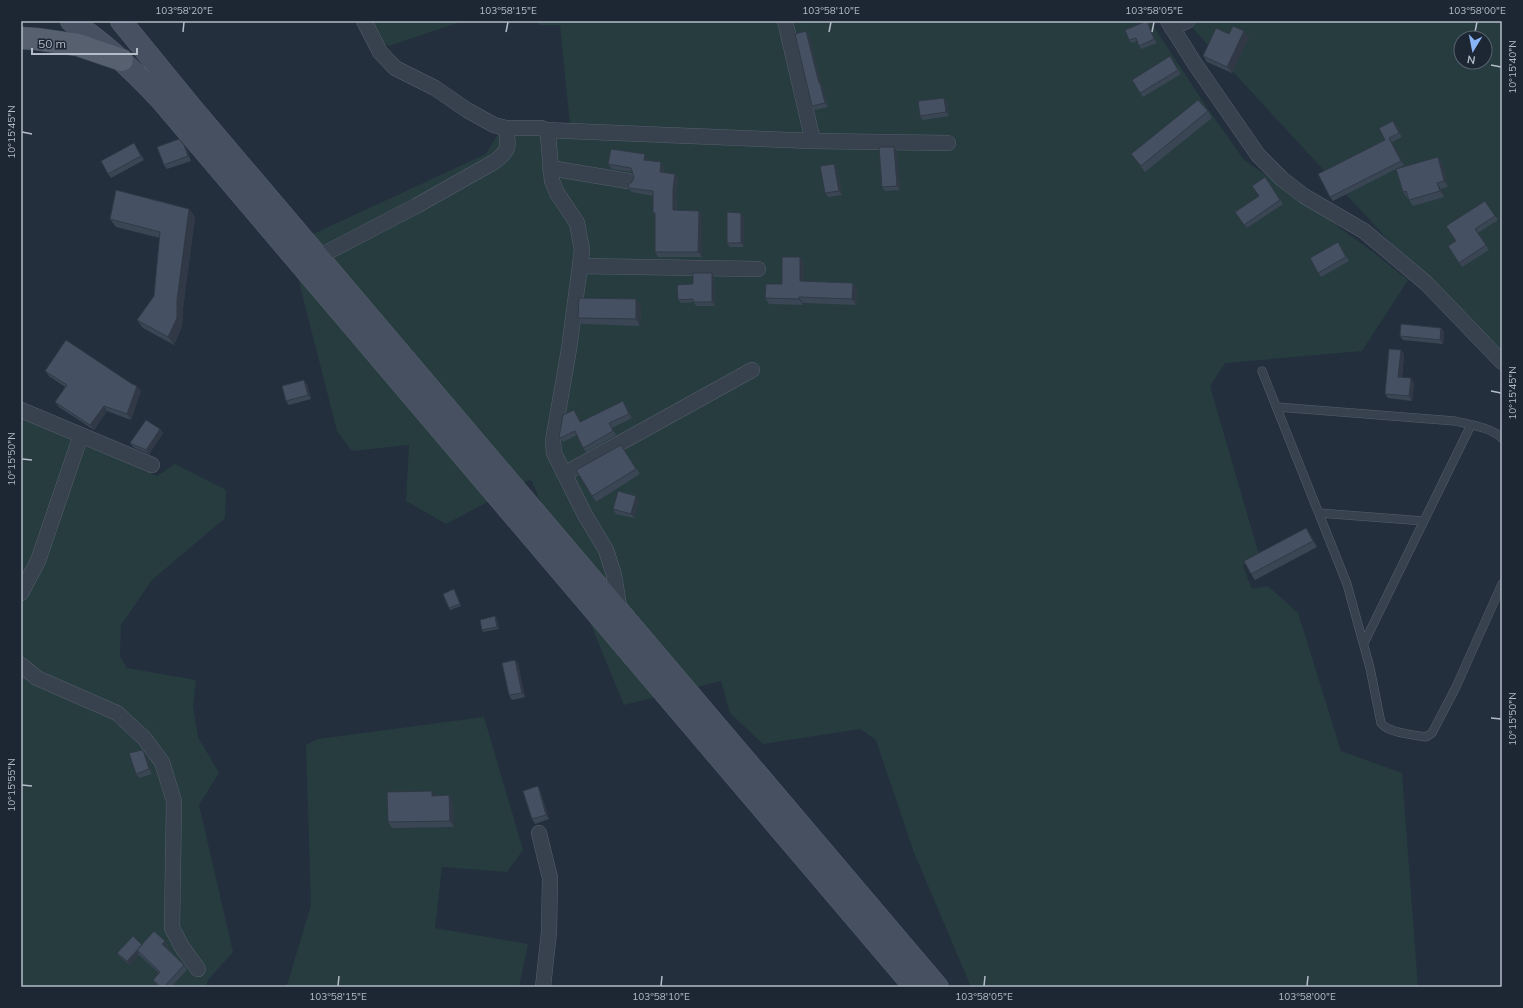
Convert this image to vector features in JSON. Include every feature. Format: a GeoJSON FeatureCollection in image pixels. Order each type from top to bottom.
{"type":"FeatureCollection","features":[{"type":"Feature","properties":{"kind":"main road"},"geometry":{"type":"LineString","coordinates":[[71,21],[102,43],[122,60],[160,99],[914,987]]}},
{"type":"Feature","properties":{"kind":"main road"},"geometry":{"type":"LineString","coordinates":[[121,21],[192,108],[318,257],[938,987]]}},
{"type":"Feature","properties":{"kind":"main road"},"geometry":{"type":"LineString","coordinates":[[21,38],[78,45],[122,60]]}},
{"type":"Feature","properties":{"kind":"street"},"geometry":{"type":"LineString","coordinates":[[364,21],[380,52],[396,68],[435,88],[481,119],[494,125],[506,128],[541,128],[545,130],[812,140],[948,143]]}},
{"type":"Feature","properties":{"kind":"street"},"geometry":{"type":"LineString","coordinates":[[785,21],[812,140]]}},
{"type":"Feature","properties":{"kind":"street"},"geometry":{"type":"LineString","coordinates":[[1187,21],[1170,24],[1195,64],[1258,155],[1277,174],[1304,196],[1364,231],[1426,283],[1502,362]]}},
{"type":"Feature","properties":{"kind":"street"},"geometry":{"type":"LineString","coordinates":[[318,257],[416,206],[494,162],[506,153],[508,145],[506,128]]}},
{"type":"Feature","properties":{"kind":"street"},"geometry":{"type":"LineString","coordinates":[[545,130],[550,142],[550,168],[552,180],[557,193],[577,223],[582,250],[569,349],[553,441],[554,453],[585,515],[606,550],[614,575],[620,613]]}},
{"type":"Feature","properties":{"kind":"street"},"geometry":{"type":"LineString","coordinates":[[550,168],[628,181]]}},
{"type":"Feature","properties":{"kind":"street"},"geometry":{"type":"LineString","coordinates":[[580,266],[758,270]]}},
{"type":"Feature","properties":{"kind":"street"},"geometry":{"type":"LineString","coordinates":[[564,474],[752,370]]}},
{"type":"Feature","properties":{"kind":"street"},"geometry":{"type":"LineString","coordinates":[[21,410],[152,465]]}},
{"type":"Feature","properties":{"kind":"street"},"geometry":{"type":"LineString","coordinates":[[21,593],[38,561],[81,435]]}},
{"type":"Feature","properties":{"kind":"street"},"geometry":{"type":"LineString","coordinates":[[21,665],[37,678],[117,713],[144,738],[162,762],[174,801],[172,928],[182,947],[198,969]]}},
{"type":"Feature","properties":{"kind":"street"},"geometry":{"type":"LineString","coordinates":[[539,832],[550,878],[549,932],[543,987]]}},
{"type":"Feature","properties":{"kind":"lane"},"geometry":{"type":"LineString","coordinates":[[1262,371],[1347,584],[1364,643],[1381,723],[1384,728],[1426,737],[1432,733],[1456,687],[1502,584]]}},
{"type":"Feature","properties":{"kind":"lane"},"geometry":{"type":"LineString","coordinates":[[1276,407],[1455,421],[1495,432],[1502,438]]}},
{"type":"Feature","properties":{"kind":"lane"},"geometry":{"type":"LineString","coordinates":[[1364,643],[1472,425]]}},
{"type":"Feature","properties":{"kind":"lane"},"geometry":{"type":"LineString","coordinates":[[1319,514],[1424,521]]}},
{"type":"Feature","properties":{"kind":"green space"},"geometry":{"type":"Polygon","coordinates":[[[370,21],[463,21],[389,46],[379,40],[370,21]]]}},
{"type":"Feature","properties":{"kind":"green space"},"geometry":{"type":"Polygon","coordinates":[[[538,21],[1150,21],[1206,106],[1244,160],[1291,192],[1373,252],[1408,280],[1362,351],[1225,363],[1210,386],[1259,555],[1243,566],[1252,589],[1268,586],[1298,613],[1341,751],[1402,773],[1418,987],[971,987],[913,850],[876,740],[860,729],[763,744],[730,713],[721,681],[624,705],[531,479],[446,524],[406,501],[409,445],[352,451],[337,431],[297,274],[311,235],[486,154],[505,122],[570,125],[560,25],[539,25],[538,21]]]}},
{"type":"Feature","properties":{"kind":"green space"},"geometry":{"type":"Polygon","coordinates":[[[1186,21],[1502,21],[1502,363],[1186,21]]]}},
{"type":"Feature","properties":{"kind":"green space"},"geometry":{"type":"Polygon","coordinates":[[[21,418],[157,476],[175,464],[226,490],[225,518],[152,580],[121,625],[120,656],[127,668],[196,680],[193,706],[198,737],[219,773],[199,805],[233,952],[208,980],[206,987],[21,987],[21,418]]]}},
{"type":"Feature","properties":{"kind":"green space"},"geometry":{"type":"Polygon","coordinates":[[[484,717],[523,850],[507,872],[442,867],[435,928],[528,944],[519,987],[285,987],[288,982],[311,905],[306,745],[318,739],[484,717]]]}},
{"type":"Feature","properties":{"kind":"building"},"geometry":{"type":"Polygon","coordinates":[[[1147,21],[1154,39],[1139,46],[1136,38],[1129,40],[1125,30],[1147,21]]]}},
{"type":"Feature","properties":{"kind":"building"},"geometry":{"type":"Polygon","coordinates":[[[1233,26],[1244,31],[1227,67],[1203,56],[1216,28],[1229,34],[1233,26]]]}},
{"type":"Feature","properties":{"kind":"building"},"geometry":{"type":"Polygon","coordinates":[[[806,31],[825,103],[812,106],[795,34],[806,31]]]}},
{"type":"Feature","properties":{"kind":"building"},"geometry":{"type":"Polygon","coordinates":[[[1170,56],[1178,70],[1140,93],[1132,80],[1170,56]]]}},
{"type":"Feature","properties":{"kind":"building"},"geometry":{"type":"Polygon","coordinates":[[[944,98],[946,112],[920,116],[918,101],[944,98]]]}},
{"type":"Feature","properties":{"kind":"building"},"geometry":{"type":"Polygon","coordinates":[[[1198,100],[1208,111],[1141,166],[1131,154],[1198,100]]]}},
{"type":"Feature","properties":{"kind":"building"},"geometry":{"type":"Polygon","coordinates":[[[1393,121],[1399,133],[1389,138],[1401,161],[1330,197],[1318,174],[1385,140],[1379,128],[1393,121]]]}},
{"type":"Feature","properties":{"kind":"building"},"geometry":{"type":"Polygon","coordinates":[[[179,139],[184,145],[188,156],[164,165],[157,147],[179,139]]]}},
{"type":"Feature","properties":{"kind":"building"},"geometry":{"type":"Polygon","coordinates":[[[134,143],[141,156],[108,174],[101,161],[134,143]]]}},
{"type":"Feature","properties":{"kind":"building"},"geometry":{"type":"Polygon","coordinates":[[[879,147],[894,147],[897,186],[882,187],[879,147]]]}},
{"type":"Feature","properties":{"kind":"building"},"geometry":{"type":"Polygon","coordinates":[[[611,149],[645,154],[644,160],[661,162],[660,172],[675,174],[673,210],[699,211],[698,252],[655,252],[655,213],[653,213],[653,191],[628,188],[634,177],[631,168],[608,164],[611,149]]]}},
{"type":"Feature","properties":{"kind":"building"},"geometry":{"type":"Polygon","coordinates":[[[1438,157],[1444,181],[1437,183],[1440,191],[1409,200],[1406,191],[1403,192],[1396,169],[1438,157]]]}},
{"type":"Feature","properties":{"kind":"building"},"geometry":{"type":"Polygon","coordinates":[[[834,164],[839,191],[825,193],[820,166],[834,164]]]}},
{"type":"Feature","properties":{"kind":"building"},"geometry":{"type":"Polygon","coordinates":[[[1265,177],[1280,200],[1244,225],[1235,212],[1259,196],[1252,186],[1265,177]]]}},
{"type":"Feature","properties":{"kind":"building"},"geometry":{"type":"Polygon","coordinates":[[[116,190],[189,209],[177,300],[177,318],[168,337],[137,320],[154,296],[160,232],[110,219],[116,190]]]}},
{"type":"Feature","properties":{"kind":"building"},"geometry":{"type":"Polygon","coordinates":[[[1485,201],[1495,216],[1475,229],[1486,245],[1459,263],[1448,246],[1456,241],[1446,226],[1485,201]]]}},
{"type":"Feature","properties":{"kind":"building"},"geometry":{"type":"Polygon","coordinates":[[[727,212],[741,213],[741,243],[727,243],[727,212]]]}},
{"type":"Feature","properties":{"kind":"building"},"geometry":{"type":"Polygon","coordinates":[[[1338,242],[1346,257],[1318,273],[1310,258],[1338,242]]]}},
{"type":"Feature","properties":{"kind":"building"},"geometry":{"type":"Polygon","coordinates":[[[782,257],[800,257],[800,281],[853,283],[852,299],[799,297],[799,299],[765,298],[766,284],[782,284],[782,257]]]}},
{"type":"Feature","properties":{"kind":"building"},"geometry":{"type":"Polygon","coordinates":[[[693,273],[712,273],[712,302],[693,302],[693,299],[678,300],[677,285],[693,284],[693,273]]]}},
{"type":"Feature","properties":{"kind":"building"},"geometry":{"type":"Polygon","coordinates":[[[579,298],[636,299],[636,319],[578,318],[579,298]]]}},
{"type":"Feature","properties":{"kind":"building"},"geometry":{"type":"Polygon","coordinates":[[[1401,324],[1441,328],[1440,340],[1400,336],[1401,324]]]}},
{"type":"Feature","properties":{"kind":"building"},"geometry":{"type":"Polygon","coordinates":[[[66,340],[137,386],[127,414],[104,406],[90,425],[55,402],[67,385],[45,371],[66,340]]]}},
{"type":"Feature","properties":{"kind":"building"},"geometry":{"type":"Polygon","coordinates":[[[1389,349],[1401,350],[1398,377],[1411,378],[1409,396],[1385,394],[1389,349]]]}},
{"type":"Feature","properties":{"kind":"building"},"geometry":{"type":"Polygon","coordinates":[[[304,380],[308,395],[286,401],[282,386],[304,380]]]}},
{"type":"Feature","properties":{"kind":"building"},"geometry":{"type":"Polygon","coordinates":[[[623,401],[629,414],[609,423],[613,431],[583,448],[575,431],[560,438],[559,437],[563,415],[574,410],[580,422],[623,401]]]}},
{"type":"Feature","properties":{"kind":"building"},"geometry":{"type":"Polygon","coordinates":[[[146,420],[160,429],[146,450],[130,443],[146,420]]]}},
{"type":"Feature","properties":{"kind":"building"},"geometry":{"type":"Polygon","coordinates":[[[621,445],[636,469],[592,496],[576,470],[621,445]]]}},
{"type":"Feature","properties":{"kind":"building"},"geometry":{"type":"Polygon","coordinates":[[[618,491],[636,496],[631,514],[613,509],[618,491]]]}},
{"type":"Feature","properties":{"kind":"building"},"geometry":{"type":"Polygon","coordinates":[[[1306,528],[1313,541],[1251,574],[1244,561],[1306,528]]]}},
{"type":"Feature","properties":{"kind":"building"},"geometry":{"type":"Polygon","coordinates":[[[454,589],[460,604],[449,608],[443,594],[454,589]]]}},
{"type":"Feature","properties":{"kind":"building"},"geometry":{"type":"Polygon","coordinates":[[[495,616],[497,627],[482,630],[480,620],[495,616]]]}},
{"type":"Feature","properties":{"kind":"building"},"geometry":{"type":"Polygon","coordinates":[[[515,660],[522,693],[509,695],[502,663],[515,660]]]}},
{"type":"Feature","properties":{"kind":"building"},"geometry":{"type":"Polygon","coordinates":[[[142,750],[149,769],[136,774],[129,753],[142,750]]]}},
{"type":"Feature","properties":{"kind":"building"},"geometry":{"type":"Polygon","coordinates":[[[538,786],[546,815],[532,819],[523,791],[538,786]]]}},
{"type":"Feature","properties":{"kind":"building"},"geometry":{"type":"Polygon","coordinates":[[[432,791],[432,796],[449,795],[450,821],[388,822],[387,792],[432,791]]]}},
{"type":"Feature","properties":{"kind":"building"},"geometry":{"type":"Polygon","coordinates":[[[154,931],[165,941],[162,944],[184,965],[164,987],[161,987],[153,980],[160,972],[137,950],[154,931]]]}},
{"type":"Feature","properties":{"kind":"building"},"geometry":{"type":"Polygon","coordinates":[[[133,936],[142,945],[127,961],[117,953],[133,936]]]}}]}
